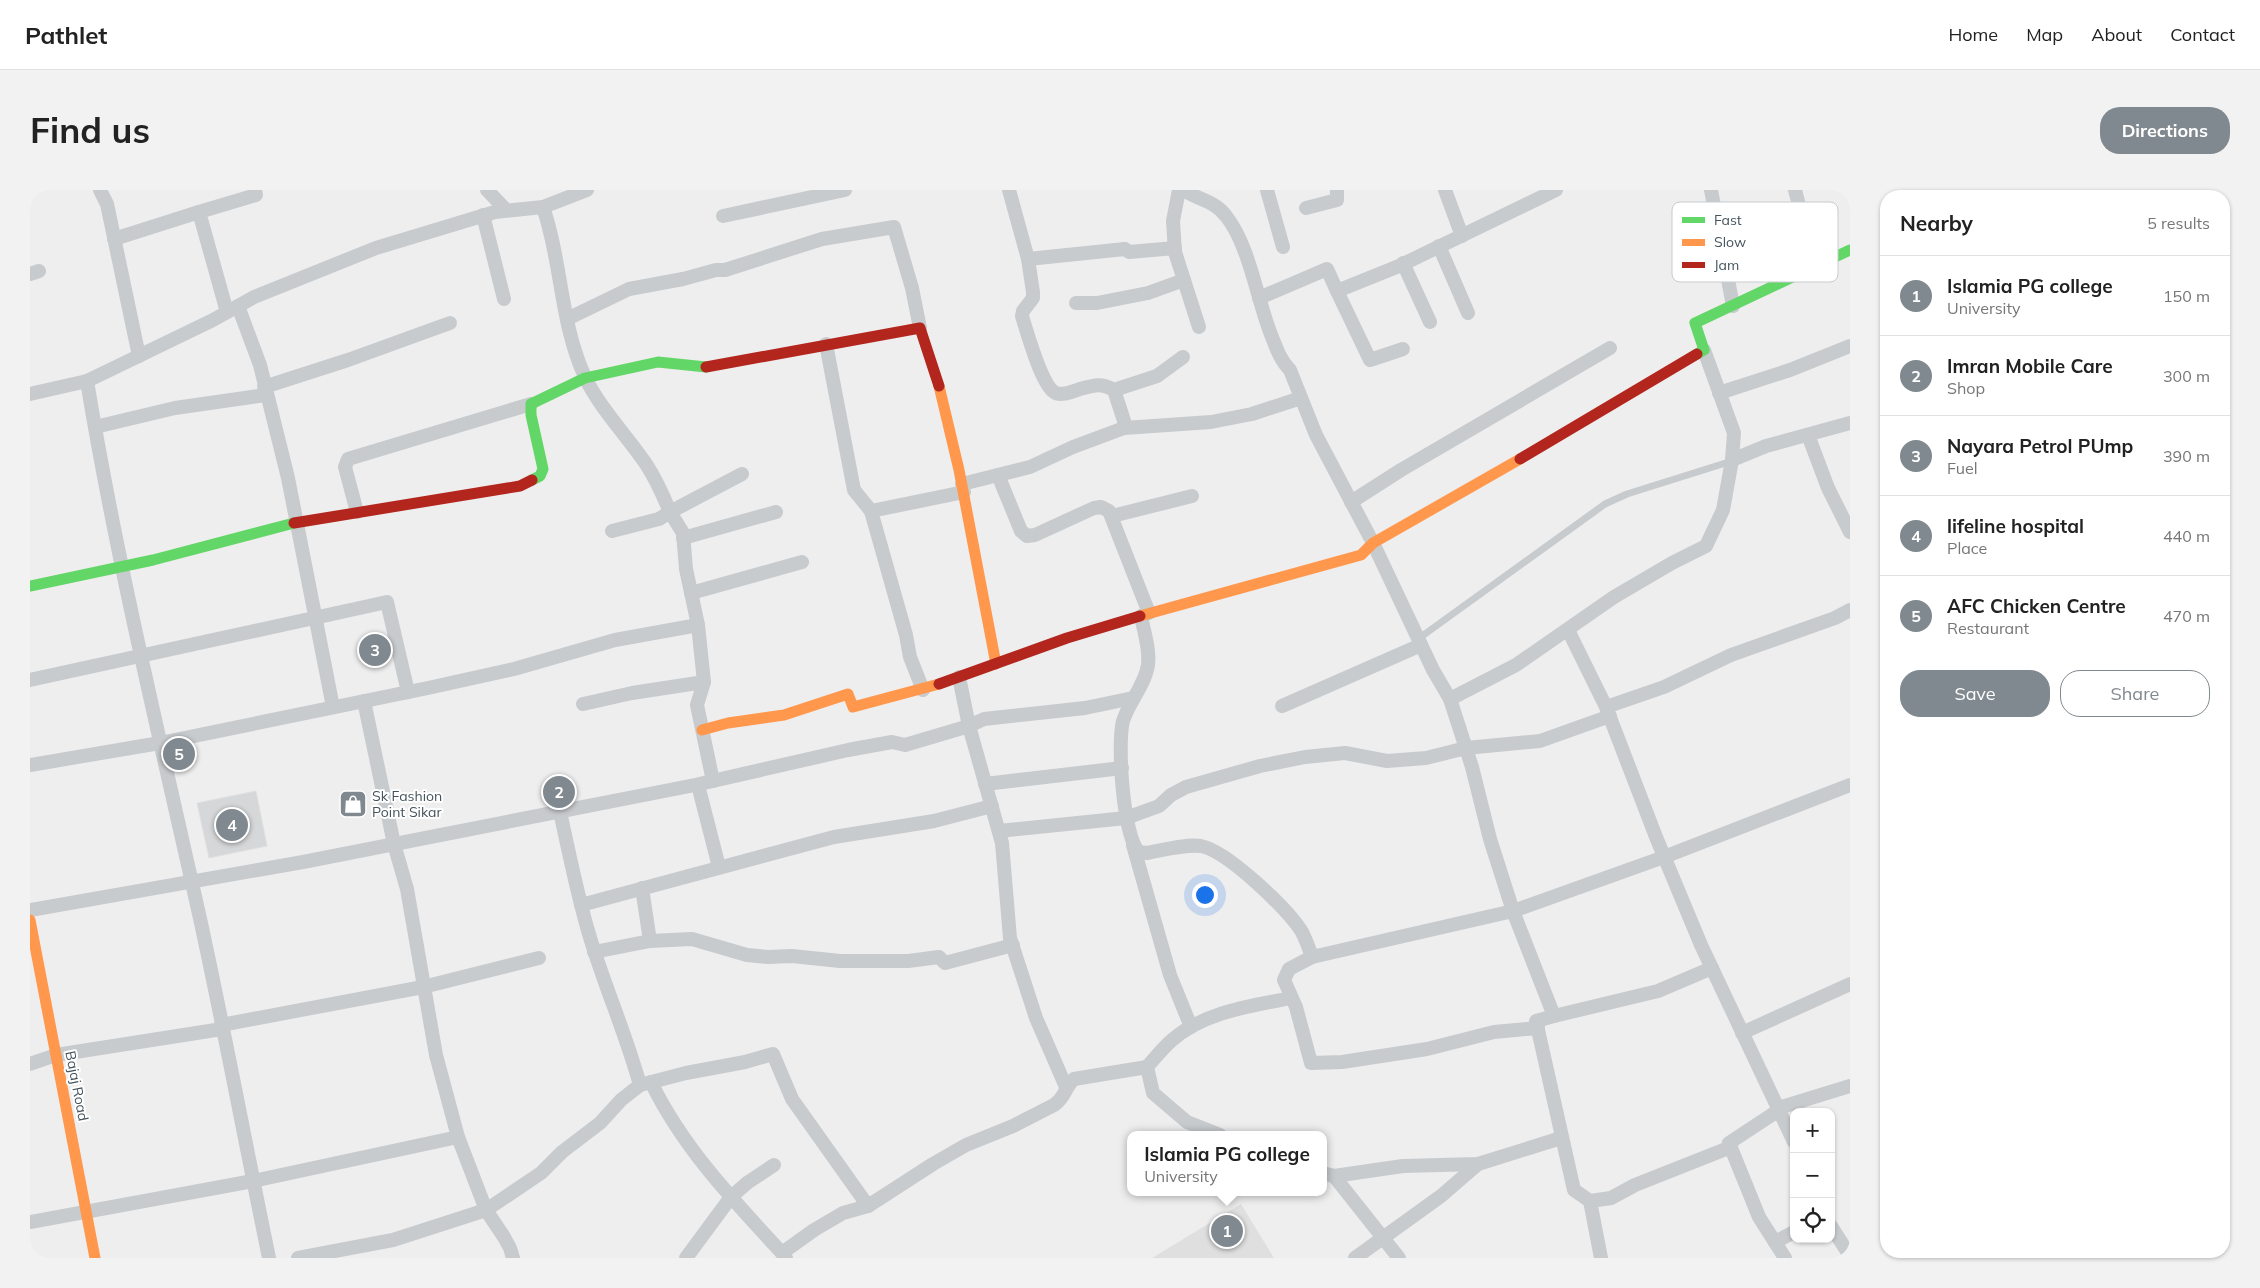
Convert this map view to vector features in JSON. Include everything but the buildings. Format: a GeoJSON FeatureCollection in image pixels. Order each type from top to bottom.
{"type":"FeatureCollection","features":[{"type":"Feature","properties":{"kind":"street"},"geometry":{"type":"LineString","coordinates":[[100,190],[107,204],[139,356]]}},
{"type":"Feature","properties":{"kind":"street"},"geometry":{"type":"LineString","coordinates":[[114,239],[256,195],[255,190]]}},
{"type":"Feature","properties":{"kind":"street"},"geometry":{"type":"LineString","coordinates":[[487,190],[506,210]]}},
{"type":"Feature","properties":{"kind":"street"},"geometry":{"type":"LineString","coordinates":[[30,394],[87,381],[254,297],[376,248],[483,215],[506,210],[543,207],[587,190]]}},
{"type":"Feature","properties":{"kind":"street"},"geometry":{"type":"LineString","coordinates":[[723,216],[777,197],[845,190]]}},
{"type":"Feature","properties":{"kind":"street"},"geometry":{"type":"LineString","coordinates":[[1009,190],[1028,259],[1033,298],[1022,311],[1022,316],[1034,353],[1049,386],[1055,393],[1063,394],[1104,384],[1114,390],[1126,427]]}},
{"type":"Feature","properties":{"kind":"street"},"geometry":{"type":"LineString","coordinates":[[1179,190],[1173,221],[1174,248],[1199,327]]}},
{"type":"Feature","properties":{"kind":"street"},"geometry":{"type":"LineString","coordinates":[[1184,190],[1210,201],[1226,215],[1238,235],[1283,362],[1290,370],[1316,435],[1373,543],[1419,642],[1450,699],[1466,748],[1490,839],[1514,911],[1554,1016]]}},
{"type":"Feature","properties":{"kind":"street"},"geometry":{"type":"LineString","coordinates":[[1267,190],[1283,247]]}},
{"type":"Feature","properties":{"kind":"street"},"geometry":{"type":"LineString","coordinates":[[1306,208],[1337,200],[1337,190]]}},
{"type":"Feature","properties":{"kind":"street"},"geometry":{"type":"LineString","coordinates":[[1445,190],[1462,236]]}},
{"type":"Feature","properties":{"kind":"street"},"geometry":{"type":"LineString","coordinates":[[1337,291],[1462,236],[1556,190]]}},
{"type":"Feature","properties":{"kind":"street"},"geometry":{"type":"LineString","coordinates":[[543,207],[552,233],[568,328],[585,378],[647,464],[659,485],[670,512],[683,533],[691,593],[698,625],[704,682],[696,705],[713,781]]}},
{"type":"Feature","properties":{"kind":"street"},"geometry":{"type":"LineString","coordinates":[[199,212],[232,309],[260,365],[288,478],[333,707]]}},
{"type":"Feature","properties":{"kind":"street"},"geometry":{"type":"LineString","coordinates":[[483,215],[504,299]]}},
{"type":"Feature","properties":{"kind":"street"},"geometry":{"type":"LineString","coordinates":[[567,319],[629,289],[684,279],[716,270],[725,270],[822,239],[894,227],[912,288],[920,328],[948,414],[950,438],[963,488],[996,664]]}},
{"type":"Feature","properties":{"kind":"street"},"geometry":{"type":"LineString","coordinates":[[1439,246],[1468,312]]}},
{"type":"Feature","properties":{"kind":"street"},"geometry":{"type":"LineString","coordinates":[[1028,259],[1125,248],[1129,252],[1174,248]]}},
{"type":"Feature","properties":{"kind":"street"},"geometry":{"type":"LineString","coordinates":[[1838,255],[1850,250]]}},
{"type":"Feature","properties":{"kind":"street"},"geometry":{"type":"LineString","coordinates":[[1403,263],[1430,322]]}},
{"type":"Feature","properties":{"kind":"street"},"geometry":{"type":"LineString","coordinates":[[1259,298],[1327,269],[1370,360],[1403,349]]}},
{"type":"Feature","properties":{"kind":"street"},"geometry":{"type":"LineString","coordinates":[[1076,303],[1097,303],[1148,293],[1184,280]]}},
{"type":"Feature","properties":{"kind":"street"},"geometry":{"type":"LineString","coordinates":[[1728,282],[1733,306]]}},
{"type":"Feature","properties":{"kind":"street"},"geometry":{"type":"LineString","coordinates":[[1450,699],[1516,665],[1614,597],[1672,563],[1706,546],[1723,510],[1732,460],[1734,433],[1695,323],[1782,282]]}},
{"type":"Feature","properties":{"kind":"street"},"geometry":{"type":"LineString","coordinates":[[95,427],[175,408],[265,391],[450,323]]}},
{"type":"Feature","properties":{"kind":"street"},"geometry":{"type":"LineString","coordinates":[[357,512],[345,467],[348,459],[531,404],[585,378],[658,362],[710,367],[920,328]]}},
{"type":"Feature","properties":{"kind":"street"},"geometry":{"type":"LineString","coordinates":[[826,344],[854,490],[871,511],[906,635],[910,657],[923,690]]}},
{"type":"Feature","properties":{"kind":"street"},"geometry":{"type":"LineString","coordinates":[[1720,393],[1790,370],[1850,346]]}},
{"type":"Feature","properties":{"kind":"street"},"geometry":{"type":"LineString","coordinates":[[1351,502],[1401,470],[1610,348]]}},
{"type":"Feature","properties":{"kind":"street"},"geometry":{"type":"LineString","coordinates":[[702,730],[728,723],[784,714],[848,694],[853,707],[923,690],[1067,638],[1361,555],[1373,543],[1409,524],[1704,350]]}},
{"type":"Feature","properties":{"kind":"street"},"geometry":{"type":"LineString","coordinates":[[1114,390],[1157,376],[1183,357]]}},
{"type":"Feature","properties":{"kind":"street"},"geometry":{"type":"LineString","coordinates":[[87,381],[141,655],[192,882],[268,1258]]}},
{"type":"Feature","properties":{"kind":"street"},"geometry":{"type":"LineString","coordinates":[[871,511],[963,488],[998,475],[1030,467],[1073,447],[1126,427],[1211,422],[1252,414],[1301,398]]}},
{"type":"Feature","properties":{"kind":"street"},"geometry":{"type":"LineString","coordinates":[[30,586],[123,566],[296,522],[520,486],[540,476],[543,469],[530,415],[531,404]]}},
{"type":"Feature","properties":{"kind":"street"},"geometry":{"type":"LineString","coordinates":[[1732,460],[1766,446],[1850,423]]}},
{"type":"Feature","properties":{"kind":"street"},"geometry":{"type":"LineString","coordinates":[[1808,435],[1828,488],[1850,532]]}},
{"type":"Feature","properties":{"kind":"street"},"geometry":{"type":"LineString","coordinates":[[612,531],[659,519],[742,474]]}},
{"type":"Feature","properties":{"kind":"street"},"geometry":{"type":"LineString","coordinates":[[998,475],[1021,531],[1026,536],[1035,534],[1094,508],[1106,508],[1112,516],[1145,615],[1148,651],[1148,664],[1122,723],[1122,768],[1126,818],[1167,966],[1191,1027]]}},
{"type":"Feature","properties":{"kind":"street"},"geometry":{"type":"LineString","coordinates":[[1112,516],[1192,496]]}},
{"type":"Feature","properties":{"kind":"street"},"geometry":{"type":"LineString","coordinates":[[683,538],[776,512]]}},
{"type":"Feature","properties":{"kind":"street"},"geometry":{"type":"LineString","coordinates":[[691,593],[802,562]]}},
{"type":"Feature","properties":{"kind":"street"},"geometry":{"type":"LineString","coordinates":[[30,680],[387,602],[408,692]]}},
{"type":"Feature","properties":{"kind":"street"},"geometry":{"type":"LineString","coordinates":[[999,831],[1126,818],[1153,809],[1176,791],[1186,787],[1260,766],[1305,757],[1345,753],[1387,761],[1401,761],[1426,758],[1466,748],[1540,740],[1664,687],[1731,655],[1835,618],[1850,610]]}},
{"type":"Feature","properties":{"kind":"street"},"geometry":{"type":"LineString","coordinates":[[30,765],[160,743],[408,692],[514,668],[615,640],[698,625]]}},
{"type":"Feature","properties":{"kind":"street"},"geometry":{"type":"LineString","coordinates":[[1568,630],[1608,711],[1664,858],[1712,968],[1790,1134]]}},
{"type":"Feature","properties":{"kind":"street"},"geometry":{"type":"LineString","coordinates":[[1282,706],[1419,642]]}},
{"type":"Feature","properties":{"kind":"street"},"geometry":{"type":"LineString","coordinates":[[959,677],[969,726],[1002,843],[1010,938],[1036,1018],[1066,1087]]}},
{"type":"Feature","properties":{"kind":"street"},"geometry":{"type":"LineString","coordinates":[[583,704],[632,693],[704,682]]}},
{"type":"Feature","properties":{"kind":"street"},"geometry":{"type":"LineString","coordinates":[[30,910],[192,882],[560,812],[698,785],[848,750],[892,742],[905,745],[969,726],[984,719],[1085,708],[1133,698]]}},
{"type":"Feature","properties":{"kind":"street"},"geometry":{"type":"LineString","coordinates":[[364,701],[394,844],[407,889],[436,1055],[458,1137],[486,1210],[504,1237],[513,1258]]}},
{"type":"Feature","properties":{"kind":"street"},"geometry":{"type":"LineString","coordinates":[[985,784],[1122,768]]}},
{"type":"Feature","properties":{"kind":"street"},"geometry":{"type":"LineString","coordinates":[[698,785],[719,868]]}},
{"type":"Feature","properties":{"kind":"street"},"geometry":{"type":"LineString","coordinates":[[1538,1028],[1494,1032],[1427,1050],[1342,1062],[1311,1063],[1284,980],[1290,969],[1312,957],[1514,911],[1664,858],[1850,785]]}},
{"type":"Feature","properties":{"kind":"street"},"geometry":{"type":"LineString","coordinates":[[581,905],[834,837],[934,821],[992,806]]}},
{"type":"Feature","properties":{"kind":"street"},"geometry":{"type":"LineString","coordinates":[[560,812],[581,905],[594,952],[610,999],[645,1084],[661,1103],[691,1149],[784,1256],[814,1230],[843,1213],[868,1206],[966,1145],[1013,1126],[1054,1105],[1064,1095],[1066,1087],[1074,1079],[1147,1067],[1171,1040],[1191,1027],[1229,1012],[1291,998]]}},
{"type":"Feature","properties":{"kind":"street"},"geometry":{"type":"LineString","coordinates":[[1134,845],[1139,852],[1147,853],[1199,846],[1222,855],[1267,893],[1291,917],[1302,932],[1312,957]]}},
{"type":"Feature","properties":{"kind":"street"},"geometry":{"type":"LineString","coordinates":[[642,888],[650,942]]}},
{"type":"Feature","properties":{"kind":"street","name":"Bajaj Road"},"geometry":{"type":"LineString","coordinates":[[30,920],[95,1258]]}},
{"type":"Feature","properties":{"kind":"street"},"geometry":{"type":"LineString","coordinates":[[594,952],[650,942],[692,939],[747,955],[768,957],[792,956],[840,960],[908,961],[939,957],[945,963],[1012,945]]}},
{"type":"Feature","properties":{"kind":"street"},"geometry":{"type":"LineString","coordinates":[[30,1064],[56,1055],[221,1027],[423,987],[539,958]]}},
{"type":"Feature","properties":{"kind":"street"},"geometry":{"type":"LineString","coordinates":[[1712,968],[1658,991],[1536,1021],[1574,1190],[1590,1201],[1611,1198],[1635,1185],[1731,1147]]}},
{"type":"Feature","properties":{"kind":"street"},"geometry":{"type":"LineString","coordinates":[[1742,1033],[1850,984]]}},
{"type":"Feature","properties":{"kind":"street"},"geometry":{"type":"LineString","coordinates":[[298,1258],[393,1240],[486,1210],[541,1173],[562,1152],[600,1123],[621,1100],[645,1084],[773,1054],[792,1099],[868,1206]]}},
{"type":"Feature","properties":{"kind":"street"},"geometry":{"type":"LineString","coordinates":[[1147,1067],[1153,1093],[1187,1122],[1210,1131]]}},
{"type":"Feature","properties":{"kind":"street"},"geometry":{"type":"LineString","coordinates":[[1784,1258],[1759,1216],[1729,1144],[1785,1106],[1850,1086]]}},
{"type":"Feature","properties":{"kind":"street"},"geometry":{"type":"LineString","coordinates":[[30,1222],[253,1181],[458,1137]]}},
{"type":"Feature","properties":{"kind":"street"},"geometry":{"type":"LineString","coordinates":[[1328,1175],[1403,1166],[1478,1164],[1561,1138]]}},
{"type":"Feature","properties":{"kind":"street"},"geometry":{"type":"LineString","coordinates":[[1355,1258],[1441,1196],[1478,1164]]}},
{"type":"Feature","properties":{"kind":"street"},"geometry":{"type":"LineString","coordinates":[[686,1258],[731,1197],[746,1183],[774,1165]]}},
{"type":"Feature","properties":{"kind":"street"},"geometry":{"type":"LineString","coordinates":[[1328,1175],[1384,1238],[1399,1258]]}},
{"type":"Feature","properties":{"kind":"street"},"geometry":{"type":"LineString","coordinates":[[1590,1201],[1602,1258]]}},
{"type":"Feature","properties":{"kind":"street"},"geometry":{"type":"LineString","coordinates":[[1835,1232],[1850,1256]]}},
{"type":"Feature","properties":{"kind":"street"},"geometry":{"type":"LineString","coordinates":[[1775,1242],[1790,1234]]}},
{"type":"Feature","properties":{"kind":"lane"},"geometry":{"type":"LineString","coordinates":[[1419,642],[1605,504],[1627,494],[1732,460]]}},
{"type":"Feature","properties":{"kind":"shaded area"},"geometry":{"type":"Polygon","coordinates":[[[1241,1204],[1274,1258],[1152,1258],[1241,1204]]]}},
{"type":"Feature","properties":{"kind":"traffic: fast"},"geometry":{"type":"LineString","coordinates":[[1838,256],[1850,250]]}},
{"type":"Feature","properties":{"kind":"traffic: fast"},"geometry":{"type":"LineString","coordinates":[[1697,354],[1704,350],[1695,323],[1782,282]]}},
{"type":"Feature","properties":{"kind":"traffic: fast"},"geometry":{"type":"LineString","coordinates":[[532,480],[540,476],[543,469],[531,415],[531,404],[585,378],[658,362],[706,367]]}},
{"type":"Feature","properties":{"kind":"traffic: fast"},"geometry":{"type":"LineString","coordinates":[[30,586],[153,560],[294,523]]}},
{"type":"Feature","properties":{"kind":"traffic: slow"},"geometry":{"type":"LineString","coordinates":[[939,386],[959,470],[996,664]]}},
{"type":"Feature","properties":{"kind":"traffic: slow"},"geometry":{"type":"LineString","coordinates":[[1140,616],[1361,555],[1373,543],[1520,459]]}},
{"type":"Feature","properties":{"kind":"traffic: slow"},"geometry":{"type":"LineString","coordinates":[[702,730],[728,723],[784,715],[848,694],[853,707],[939,684]]}},
{"type":"Feature","properties":{"kind":"traffic: slow"},"geometry":{"type":"LineString","coordinates":[[30,920],[95,1258]]}},
{"type":"Feature","properties":{"kind":"traffic: jam"},"geometry":{"type":"LineString","coordinates":[[706,367],[920,328],[939,386]]}},
{"type":"Feature","properties":{"kind":"traffic: jam"},"geometry":{"type":"LineString","coordinates":[[1520,459],[1697,354]]}},
{"type":"Feature","properties":{"kind":"traffic: jam"},"geometry":{"type":"LineString","coordinates":[[294,523],[520,486],[532,480]]}},
{"type":"Feature","properties":{"kind":"traffic: jam"},"geometry":{"type":"LineString","coordinates":[[939,684],[1067,638],[1140,616]]}},
{"type":"Feature","properties":{"kind":"place","name":"Nayara Petrol PUmp"},"geometry":{"type":"Point","coordinates":[375,650]}},
{"type":"Feature","properties":{"kind":"place","name":"AFC Chicken Centre"},"geometry":{"type":"Point","coordinates":[179,754]}},
{"type":"Feature","properties":{"kind":"place","name":"Imran Mobile Care"},"geometry":{"type":"Point","coordinates":[559,792]}},
{"type":"Feature","properties":{"kind":"place","name":"Sk Fashion Point Sikar"},"geometry":{"type":"Point","coordinates":[353,804]}},
{"type":"Feature","properties":{"kind":"place","name":"lifeline hospital"},"geometry":{"type":"Point","coordinates":[232,825]}},
{"type":"Feature","properties":{"kind":"place","name":"Islamia PG college"},"geometry":{"type":"Point","coordinates":[1227,1231]}}]}
